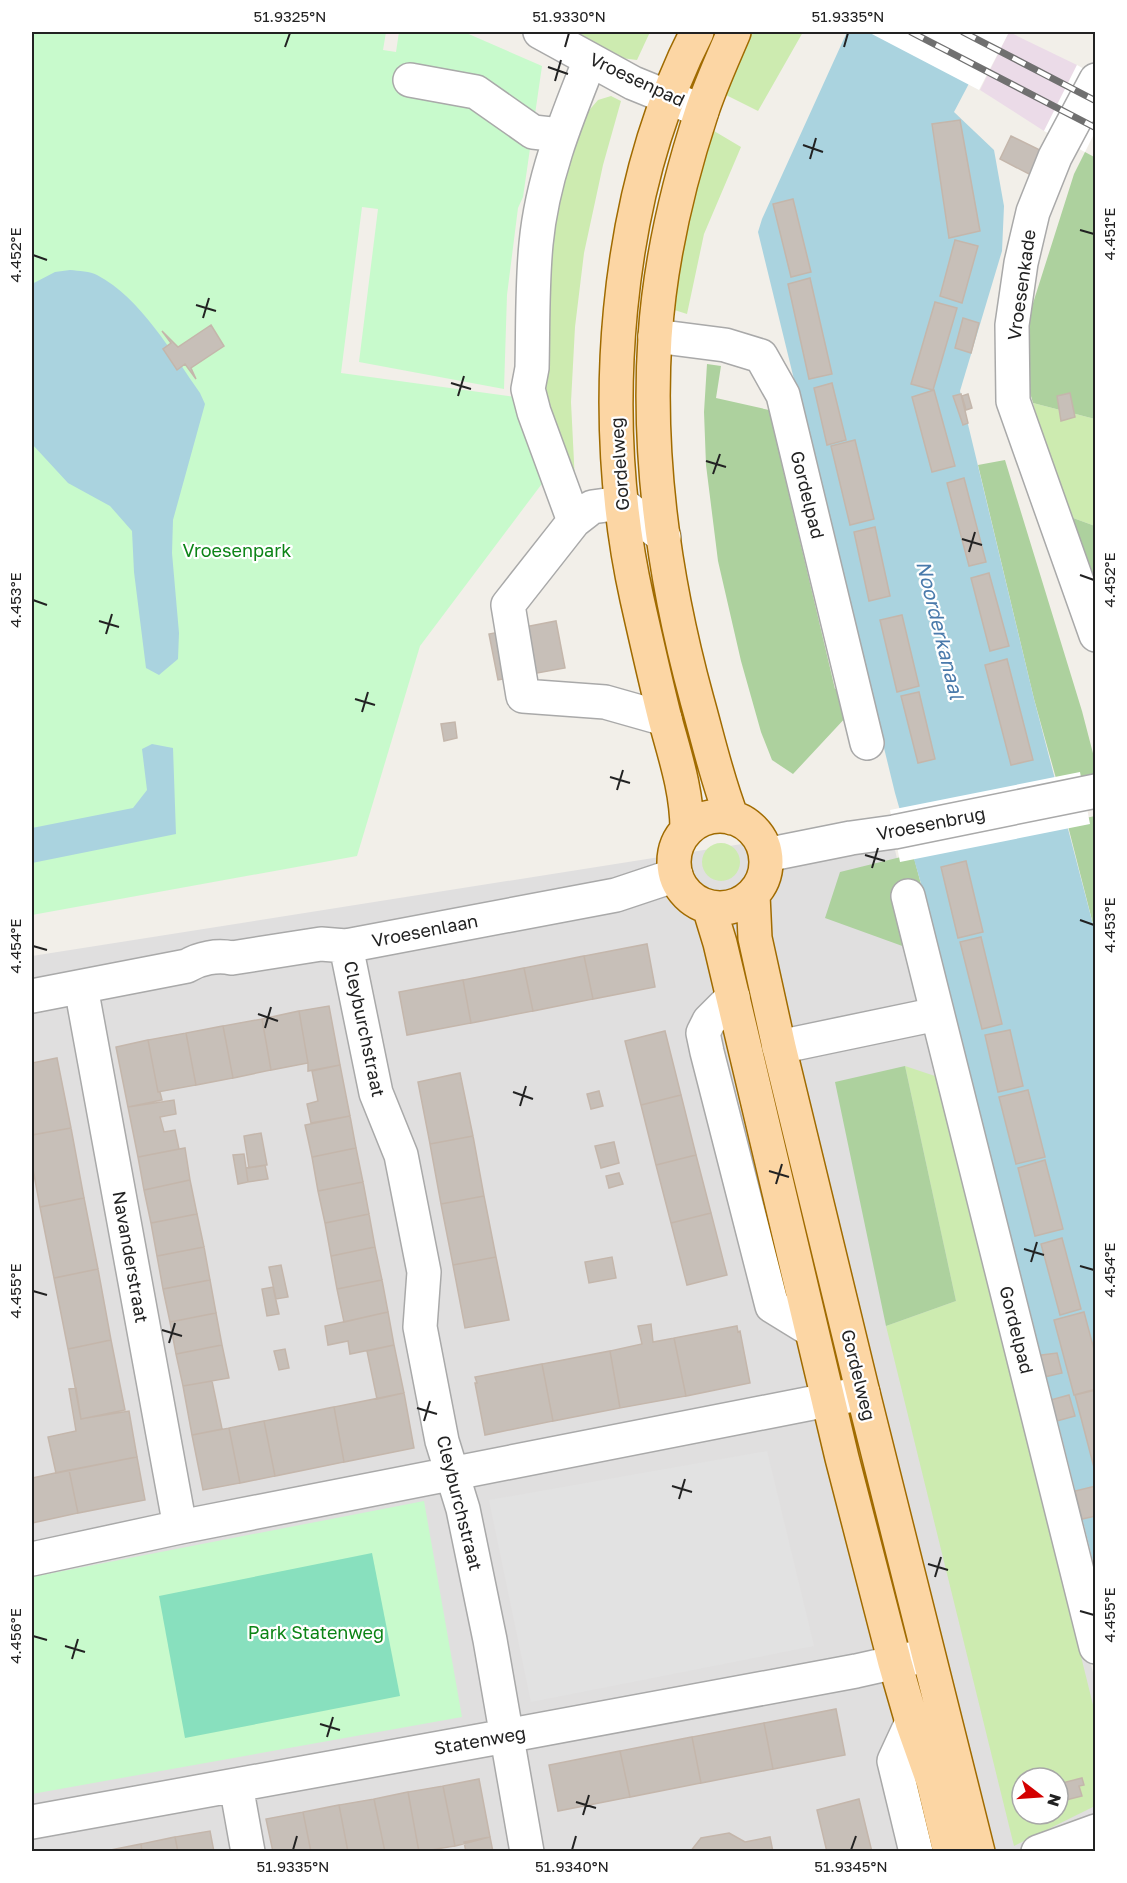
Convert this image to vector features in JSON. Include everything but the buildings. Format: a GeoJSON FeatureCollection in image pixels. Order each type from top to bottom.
{"type":"FeatureCollection","features":[{"type":"Feature","properties":{"kind":"main road","name":"Gordelweg"},"geometry":{"type":"LineString","coordinates":[[687,830],[684,789],[665,719],[633,576],[621,503],[616,365],[622,287],[645,175],[667,96],[697,32]]}},
{"type":"Feature","properties":{"kind":"main road","name":"Gordelweg"},"geometry":{"type":"LineString","coordinates":[[732,818],[684,649],[669,575],[654,445],[655,336],[663,270],[678,196],[702,111],[734,32]]}},
{"type":"Feature","properties":{"kind":"main road"},"geometry":{"type":"LineString","coordinates":[[716,816],[732,818],[748,825],[764,847],[765,873],[753,895],[740,904],[717,909],[688,896],[678,883],[675,851],[687,830],[700,820],[716,816]]}},
{"type":"Feature","properties":{"kind":"main road","name":"Gordelweg"},"geometry":{"type":"LineString","coordinates":[[753,895],[755,938],[779,1047],[862,1393],[978,1851]]}},
{"type":"Feature","properties":{"kind":"main road","name":"Gordelweg"},"geometry":{"type":"LineString","coordinates":[[709,907],[715,922],[828,1400],[894,1663],[933,1781],[950,1851]]}},
{"type":"Feature","properties":{"kind":"street","name":"Vroesenpad"},"geometry":{"type":"LineString","coordinates":[[540,32],[633,83],[702,111]]}},
{"type":"Feature","properties":{"kind":"street"},"geometry":{"type":"LineString","coordinates":[[574,521],[534,412],[528,389],[532,368],[536,245],[541,206],[560,135],[590,60]]}},
{"type":"Feature","properties":{"kind":"street"},"geometry":{"type":"LineString","coordinates":[[410,80],[476,93],[533,132],[560,135]]}},
{"type":"Feature","properties":{"kind":"street","name":"Vroesenkade"},"geometry":{"type":"LineString","coordinates":[[1095,80],[1055,157],[1033,212],[1021,264],[1012,325],[1013,400],[1095,635]]}},
{"type":"Feature","properties":{"kind":"street","name":"Gordelpad"},"geometry":{"type":"LineString","coordinates":[[655,336],[725,345],[761,356],[783,395],[867,743]]}},
{"type":"Feature","properties":{"kind":"street"},"geometry":{"type":"LineString","coordinates":[[664,537],[621,503],[592,507],[574,521],[508,604],[523,696],[604,702],[665,719]]}},
{"type":"Feature","properties":{"kind":"street","name":"Vroesenbrug"},"geometry":{"type":"LineString","coordinates":[[766,855],[894,832],[1090,792]]}},
{"type":"Feature","properties":{"kind":"street","name":"Vroesenlaan"},"geometry":{"type":"LineString","coordinates":[[32,996],[187,966],[195,961],[221,956],[232,958],[321,944],[346,946],[616,895],[676,875]]}},
{"type":"Feature","properties":{"kind":"street","name":"Gordelpad"},"geometry":{"type":"LineString","coordinates":[[908,896],[1095,1647]]}},
{"type":"Feature","properties":{"kind":"street","name":"Cleyburchstraat"},"geometry":{"type":"LineString","coordinates":[[346,946],[376,1093],[401,1155],[424,1272],[420,1327],[442,1441],[463,1509],[490,1640],[527,1851]]}},
{"type":"Feature","properties":{"kind":"street","name":"Navanderstraat"},"geometry":{"type":"LineString","coordinates":[[81,987],[180,1527]]}},
{"type":"Feature","properties":{"kind":"street"},"geometry":{"type":"LineString","coordinates":[[779,1047],[937,1014]]}},
{"type":"Feature","properties":{"kind":"street"},"geometry":{"type":"LineString","coordinates":[[32,1559],[180,1527],[862,1393]]}},
{"type":"Feature","properties":{"kind":"street","name":"Statenweg"},"geometry":{"type":"LineString","coordinates":[[32,1822],[506,1736],[928,1655]]}},
{"type":"Feature","properties":{"kind":"street"},"geometry":{"type":"LineString","coordinates":[[912,1722],[894,1761],[916,1851]]}},
{"type":"Feature","properties":{"kind":"street"},"geometry":{"type":"LineString","coordinates":[[236,1785],[248,1851]]}},
{"type":"Feature","properties":{"kind":"street"},"geometry":{"type":"LineString","coordinates":[[1038,1851],[1095,1831]]}},
{"type":"Feature","properties":{"kind":"shaded area"},"geometry":{"type":"Polygon","coordinates":[[[1009,32],[1077,65],[1044,131],[980,90],[1009,32]]]}},
{"type":"Feature","properties":{"kind":"shaded area"},"geometry":{"type":"Polygon","coordinates":[[[888,821],[1095,1681],[1095,1851],[32,1852],[32,956],[888,821]]]}},
{"type":"Feature","properties":{"kind":"shaded area"},"geometry":{"type":"Polygon","coordinates":[[[767,1451],[814,1646],[531,1702],[489,1500],[767,1451]]]}},
{"type":"Feature","properties":{"kind":"green space","name":"Vroesenpark"},"geometry":{"type":"Polygon","coordinates":[[[32,32],[386,32],[383,50],[396,52],[399,32],[464,32],[542,66],[523,197],[518,208],[507,295],[504,389],[359,362],[378,209],[362,207],[341,373],[515,397],[544,481],[420,646],[357,856],[32,915],[32,32]]]}},
{"type":"Feature","properties":{"kind":"green space"},"geometry":{"type":"Polygon","coordinates":[[[567,32],[650,32],[637,60],[621,58],[567,32]]]}},
{"type":"Feature","properties":{"kind":"green space"},"geometry":{"type":"Polygon","coordinates":[[[747,32],[803,32],[758,111],[722,93],[747,32]]]}},
{"type":"Feature","properties":{"kind":"green space"},"geometry":{"type":"Polygon","coordinates":[[[611,96],[621,101],[603,165],[584,253],[575,327],[571,402],[575,482],[543,389],[553,209],[579,122],[598,100],[611,96]]]}},
{"type":"Feature","properties":{"kind":"green space"},"geometry":{"type":"Polygon","coordinates":[[[709,128],[741,147],[704,234],[687,314],[665,307],[709,128]]]}},
{"type":"Feature","properties":{"kind":"green space"},"geometry":{"type":"Polygon","coordinates":[[[1085,152],[1096,158],[1095,419],[1033,403],[1024,372],[1028,319],[1074,174],[1085,152]]]}},
{"type":"Feature","properties":{"kind":"green space"},"geometry":{"type":"Polygon","coordinates":[[[707,364],[721,366],[716,398],[769,410],[835,689],[842,688],[848,715],[793,774],[772,760],[761,732],[741,661],[718,561],[706,465],[704,412],[707,364]]]}},
{"type":"Feature","properties":{"kind":"green space"},"geometry":{"type":"Polygon","coordinates":[[[1033,403],[1095,419],[1095,526],[1065,515],[1033,403]]]}},
{"type":"Feature","properties":{"kind":"green space"},"geometry":{"type":"Polygon","coordinates":[[[1005,460],[1082,711],[1095,761],[1095,774],[1057,782],[1034,699],[978,465],[1005,460]]]}},
{"type":"Feature","properties":{"kind":"green space"},"geometry":{"type":"Polygon","coordinates":[[[1065,515],[1095,526],[1095,610],[1065,515]]]}},
{"type":"Feature","properties":{"kind":"green space"},"geometry":{"type":"Polygon","coordinates":[[[1095,816],[1095,932],[1067,822],[1095,816]]]}},
{"type":"Feature","properties":{"kind":"green space"},"geometry":{"type":"Polygon","coordinates":[[[721,843],[735,848],[740,862],[735,876],[721,881],[707,876],[702,862],[707,848],[721,843]]]}},
{"type":"Feature","properties":{"kind":"green space"},"geometry":{"type":"Polygon","coordinates":[[[913,854],[941,960],[825,918],[840,872],[913,854]]]}},
{"type":"Feature","properties":{"kind":"green space"},"geometry":{"type":"Polygon","coordinates":[[[905,1066],[938,1077],[1095,1713],[1095,1806],[1070,1818],[1070,1766],[1010,1766],[1010,1826],[1054,1826],[1014,1846],[886,1326],[956,1301],[905,1066]]]}},
{"type":"Feature","properties":{"kind":"green space"},"geometry":{"type":"Polygon","coordinates":[[[905,1066],[956,1301],[886,1326],[835,1082],[905,1066]]]}},
{"type":"Feature","properties":{"kind":"green space","name":"Park Statenweg"},"geometry":{"type":"Polygon","coordinates":[[[424,1501],[462,1717],[32,1794],[32,1577],[424,1501]]]}},
{"type":"Feature","properties":{"kind":"green space"},"geometry":{"type":"Polygon","coordinates":[[[372,1553],[400,1696],[185,1738],[159,1596],[372,1553]]]}},
{"type":"Feature","properties":{"kind":"water","name":"Noorderkanaal"},"geometry":{"type":"Polygon","coordinates":[[[847,32],[996,32],[954,112],[994,150],[1004,206],[1002,251],[960,391],[1034,699],[1095,932],[1095,1569],[930,915],[895,793],[758,232],[847,32]]]}},
{"type":"Feature","properties":{"kind":"water"},"geometry":{"type":"Polygon","coordinates":[[[70,270],[97,275],[128,298],[167,344],[205,404],[173,520],[172,553],[179,633],[178,659],[159,675],[146,668],[134,572],[132,531],[110,506],[68,483],[32,444],[32,284],[55,272],[70,270]]]}},
{"type":"Feature","properties":{"kind":"water"},"geometry":{"type":"Polygon","coordinates":[[[152,744],[173,748],[176,834],[32,863],[32,828],[133,808],[147,790],[142,749],[152,744]]]}},
{"type":"Feature","properties":{"kind":"pier"},"geometry":{"type":"Polygon","coordinates":[[[868,32],[1009,32],[979,90],[868,32]]]}},
{"type":"Feature","properties":{"kind":"pier"},"geometry":{"type":"Polygon","coordinates":[[[1077,65],[1095,75],[1095,132],[1085,152],[1044,131],[1077,65]]]}},
{"type":"Feature","properties":{"kind":"pier"},"geometry":{"type":"Polygon","coordinates":[[[1080,772],[1090,824],[900,862],[890,810],[1080,772]]]}},
{"type":"Feature","properties":{"kind":"railway"},"geometry":{"type":"LineString","coordinates":[[911,32],[1096,128]]}},
{"type":"Feature","properties":{"kind":"railway"},"geometry":{"type":"LineString","coordinates":[[963,32],[1096,101]]}}]}
